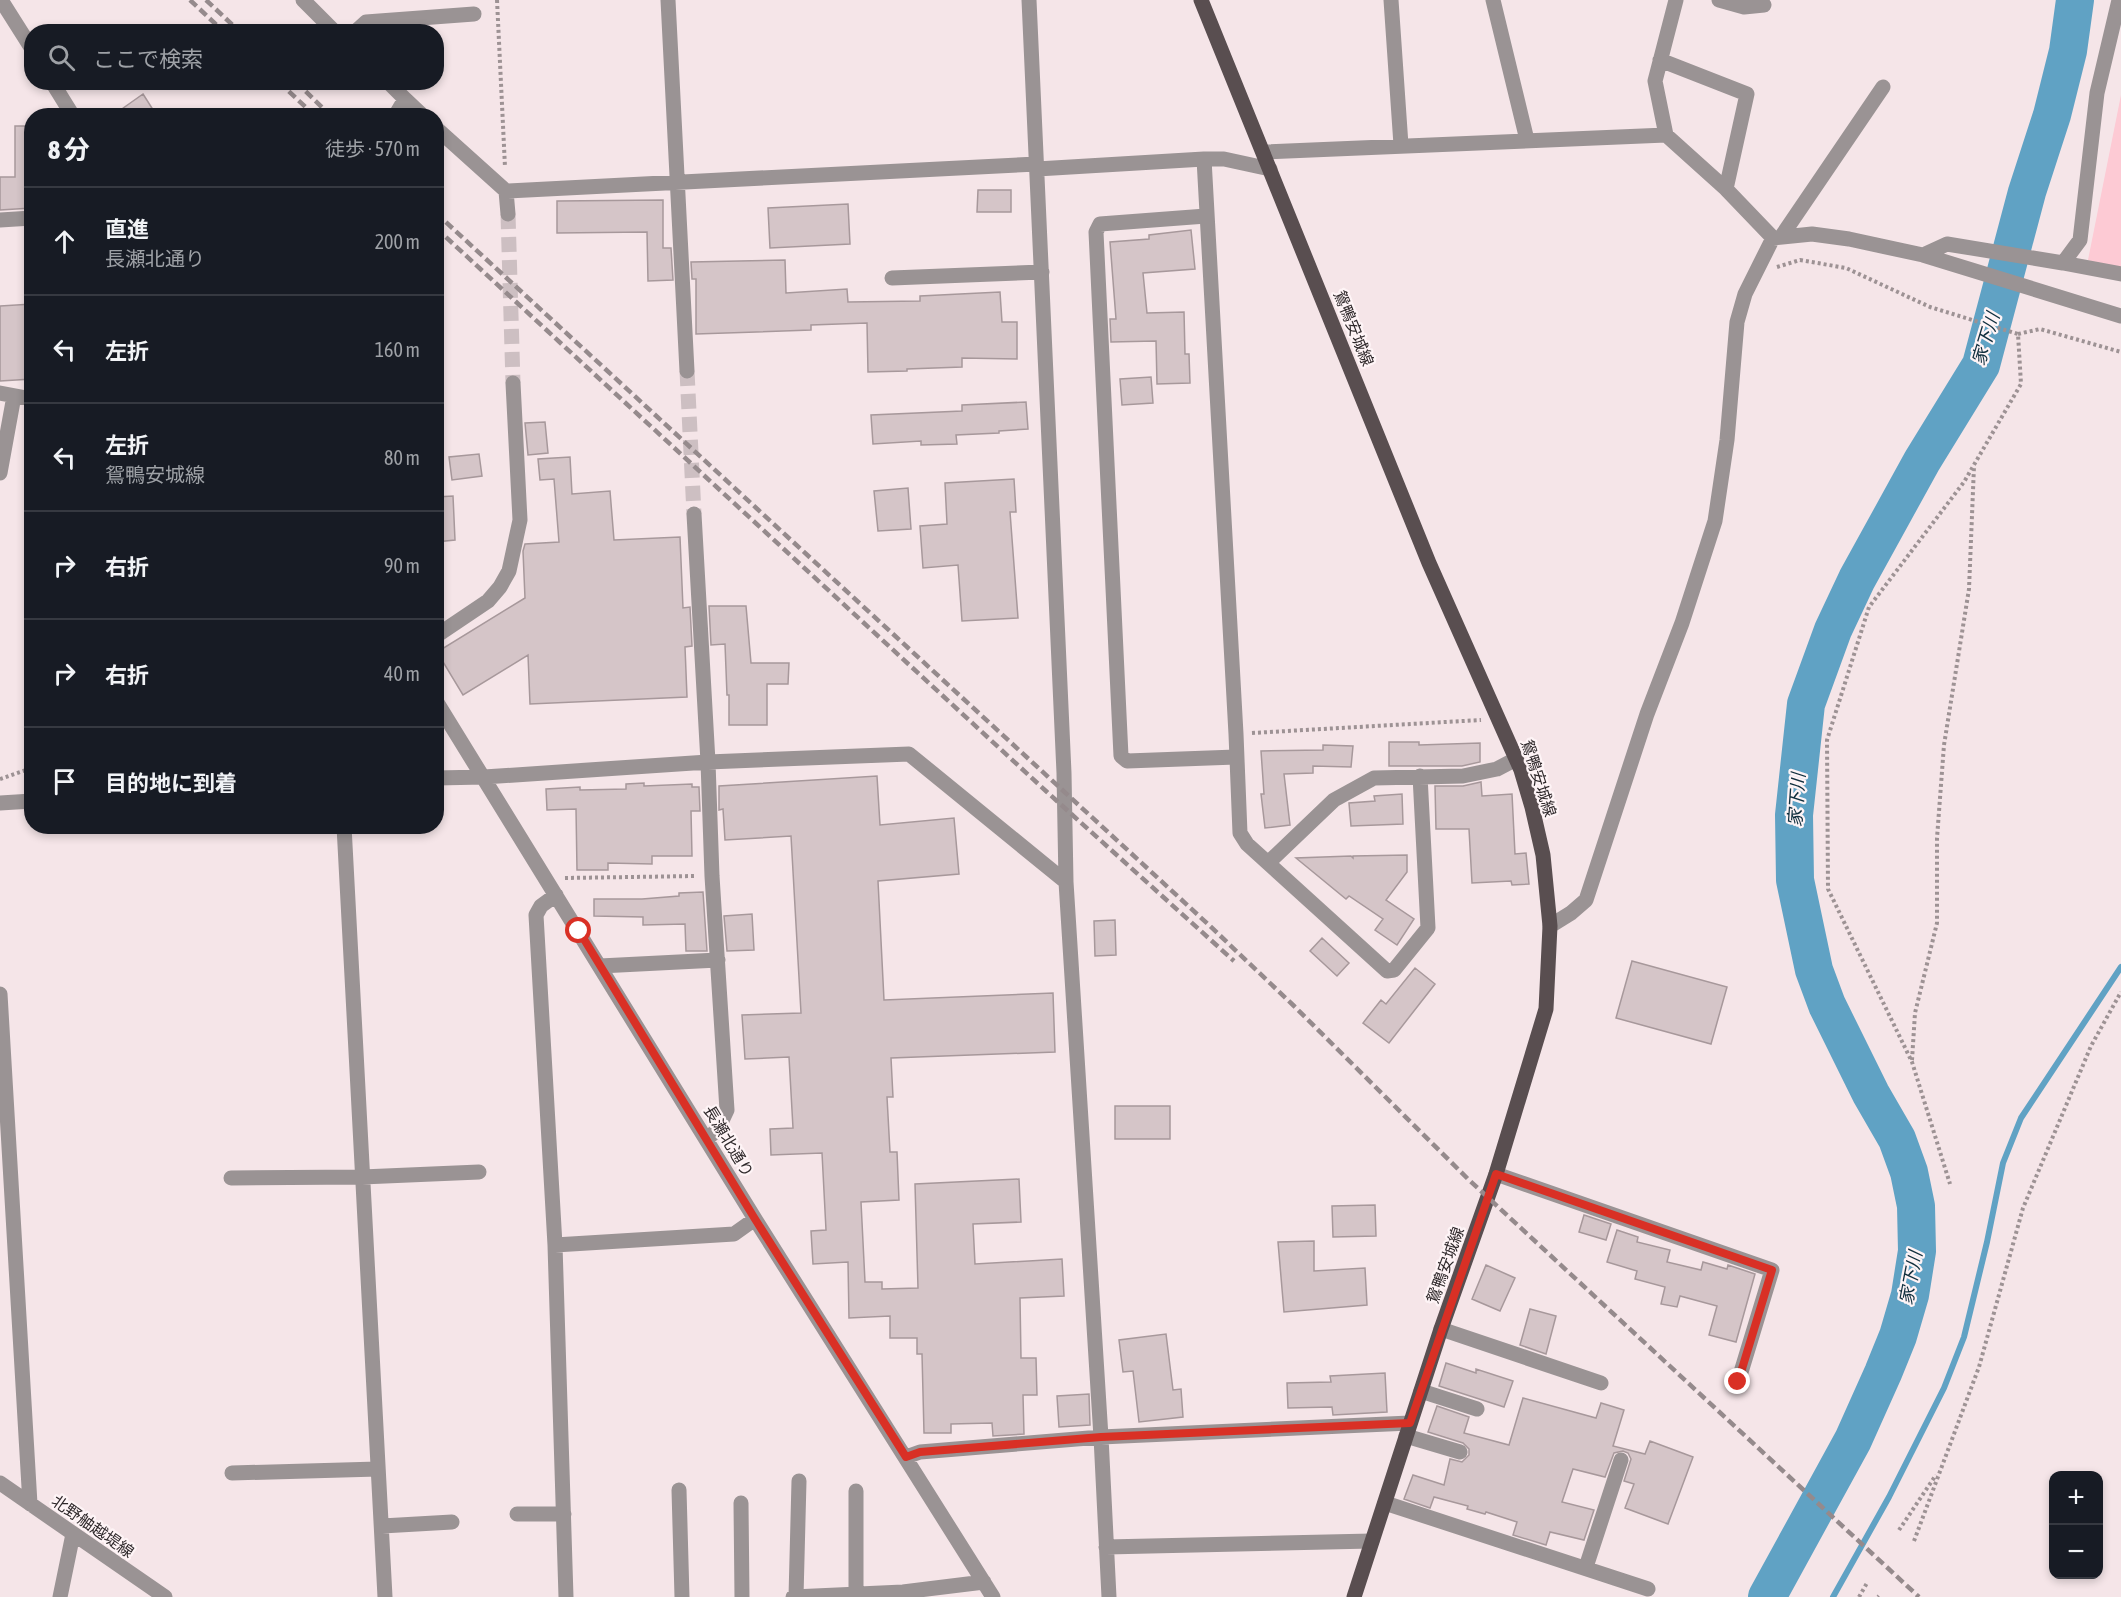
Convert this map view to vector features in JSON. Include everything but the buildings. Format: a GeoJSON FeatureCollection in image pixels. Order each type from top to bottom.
{"type":"FeatureCollection","features":[{"type":"Feature","properties":{"kind":"main road","name":"鴛鴨安城線"},"geometry":{"type":"LineString","coordinates":[[1201,0],[1429,563],[1516,759],[1532,807],[1543,855],[1550,927],[1546,1009],[1496,1174],[1441,1329],[1354,1597]]}},
{"type":"Feature","properties":{"kind":"street"},"geometry":{"type":"LineString","coordinates":[[1,0],[24,36]]}},
{"type":"Feature","properties":{"kind":"street"},"geometry":{"type":"LineString","coordinates":[[303,0],[327,24]]}},
{"type":"Feature","properties":{"kind":"street"},"geometry":{"type":"LineString","coordinates":[[668,0],[687,371]]}},
{"type":"Feature","properties":{"kind":"street"},"geometry":{"type":"LineString","coordinates":[[1029,0],[1064,773],[1066,882],[1110,1597]]}},
{"type":"Feature","properties":{"kind":"street"},"geometry":{"type":"LineString","coordinates":[[1391,0],[1401,145]]}},
{"type":"Feature","properties":{"kind":"street"},"geometry":{"type":"LineString","coordinates":[[1493,0],[1527,140]]}},
{"type":"Feature","properties":{"kind":"street"},"geometry":{"type":"LineString","coordinates":[[1676,0],[1655,81],[1666,135],[1777,238]]}},
{"type":"Feature","properties":{"kind":"street"},"geometry":{"type":"LineString","coordinates":[[1719,0],[1744,7],[1764,5]]}},
{"type":"Feature","properties":{"kind":"street"},"geometry":{"type":"LineString","coordinates":[[2063,262],[2080,240],[2097,93],[2119,0]]}},
{"type":"Feature","properties":{"kind":"street"},"geometry":{"type":"LineString","coordinates":[[364,24],[474,14]]}},
{"type":"Feature","properties":{"kind":"street"},"geometry":{"type":"LineString","coordinates":[[1660,60],[1747,94],[1726,189]]}},
{"type":"Feature","properties":{"kind":"street"},"geometry":{"type":"LineString","coordinates":[[1550,927],[1586,900],[1647,714],[1682,623],[1715,521],[1727,440],[1737,322],[1745,294],[1777,238],[1882,87]]}},
{"type":"Feature","properties":{"kind":"street"},"geometry":{"type":"LineString","coordinates":[[57,90],[68,108]]}},
{"type":"Feature","properties":{"kind":"street"},"geometry":{"type":"LineString","coordinates":[[396,90],[415,108]]}},
{"type":"Feature","properties":{"kind":"street"},"geometry":{"type":"LineString","coordinates":[[400,108],[405,99]]}},
{"type":"Feature","properties":{"kind":"street"},"geometry":{"type":"LineString","coordinates":[[444,135],[506,191],[508,214]]}},
{"type":"Feature","properties":{"kind":"street"},"geometry":{"type":"LineString","coordinates":[[1264,152],[1666,135]]}},
{"type":"Feature","properties":{"kind":"street"},"geometry":{"type":"LineString","coordinates":[[506,191],[1204,159],[1224,159],[1270,169]]}},
{"type":"Feature","properties":{"kind":"street"},"geometry":{"type":"LineString","coordinates":[[1204,159],[1240,833],[1247,844],[1387,971],[1394,970],[1428,928],[1420,776]]}},
{"type":"Feature","properties":{"kind":"street"},"geometry":{"type":"LineString","coordinates":[[1206,216],[1100,224],[1096,232],[1121,756],[1127,761],[1236,757]]}},
{"type":"Feature","properties":{"kind":"street"},"geometry":{"type":"LineString","coordinates":[[0,220],[24,218]]}},
{"type":"Feature","properties":{"kind":"street"},"geometry":{"type":"LineString","coordinates":[[1777,238],[1812,234],[1849,239],[1923,255],[2121,316]]}},
{"type":"Feature","properties":{"kind":"street"},"geometry":{"type":"LineString","coordinates":[[1923,255],[1947,244],[2063,262],[2121,274]]}},
{"type":"Feature","properties":{"kind":"street"},"geometry":{"type":"LineString","coordinates":[[892,278],[1042,272]]}},
{"type":"Feature","properties":{"kind":"street"},"geometry":{"type":"LineString","coordinates":[[444,631],[488,601],[500,587],[509,571],[520,520],[513,383]]}},
{"type":"Feature","properties":{"kind":"street"},"geometry":{"type":"LineString","coordinates":[[0,473],[7,394],[24,397]]}},
{"type":"Feature","properties":{"kind":"street"},"geometry":{"type":"LineString","coordinates":[[693,514],[727,1110],[718,1129],[707,1139]]}},
{"type":"Feature","properties":{"kind":"street","name":"長瀬北通り"},"geometry":{"type":"LineString","coordinates":[[444,714],[755,1219],[993,1597]]}},
{"type":"Feature","properties":{"kind":"street"},"geometry":{"type":"LineString","coordinates":[[444,778],[708,762],[909,754],[1066,882]]}},
{"type":"Feature","properties":{"kind":"street"},"geometry":{"type":"LineString","coordinates":[[1268,863],[1334,800],[1374,778],[1463,776],[1497,769],[1516,759]]}},
{"type":"Feature","properties":{"kind":"street"},"geometry":{"type":"LineString","coordinates":[[0,803],[24,802]]}},
{"type":"Feature","properties":{"kind":"street"},"geometry":{"type":"LineString","coordinates":[[344,834],[385,1597]]}},
{"type":"Feature","properties":{"kind":"street"},"geometry":{"type":"LineString","coordinates":[[556,895],[541,906],[536,915],[555,1245],[566,1597]]}},
{"type":"Feature","properties":{"kind":"street"},"geometry":{"type":"LineString","coordinates":[[600,966],[718,960]]}},
{"type":"Feature","properties":{"kind":"street"},"geometry":{"type":"LineString","coordinates":[[0,994],[30,1504]]}},
{"type":"Feature","properties":{"kind":"street"},"geometry":{"type":"LineString","coordinates":[[231,1178],[479,1172]]}},
{"type":"Feature","properties":{"kind":"street"},"geometry":{"type":"LineString","coordinates":[[1496,1174],[1772,1270],[1738,1382]]}},
{"type":"Feature","properties":{"kind":"street"},"geometry":{"type":"LineString","coordinates":[[555,1245],[734,1234],[755,1219]]}},
{"type":"Feature","properties":{"kind":"street"},"geometry":{"type":"LineString","coordinates":[[1441,1329],[1601,1383]]}},
{"type":"Feature","properties":{"kind":"street"},"geometry":{"type":"LineString","coordinates":[[1421,1391],[1477,1409]]}},
{"type":"Feature","properties":{"kind":"street"},"geometry":{"type":"LineString","coordinates":[[906,1457],[920,1452],[1101,1437],[1408,1430],[1460,1452]]}},
{"type":"Feature","properties":{"kind":"street"},"geometry":{"type":"LineString","coordinates":[[1586,1567],[1621,1460]]}},
{"type":"Feature","properties":{"kind":"street"},"geometry":{"type":"LineString","coordinates":[[232,1473],[378,1469]]}},
{"type":"Feature","properties":{"kind":"street"},"geometry":{"type":"LineString","coordinates":[[799,1481],[795,1597],[903,1594],[984,1582]]}},
{"type":"Feature","properties":{"kind":"street","name":"北野舳越堤線"},"geometry":{"type":"LineString","coordinates":[[2,1486],[165,1597]]}},
{"type":"Feature","properties":{"kind":"street"},"geometry":{"type":"LineString","coordinates":[[679,1490],[682,1597]]}},
{"type":"Feature","properties":{"kind":"street"},"geometry":{"type":"LineString","coordinates":[[856,1491],[856,1595]]}},
{"type":"Feature","properties":{"kind":"street"},"geometry":{"type":"LineString","coordinates":[[741,1503],[742,1597]]}},
{"type":"Feature","properties":{"kind":"street"},"geometry":{"type":"LineString","coordinates":[[1385,1503],[1648,1589]]}},
{"type":"Feature","properties":{"kind":"street"},"geometry":{"type":"LineString","coordinates":[[517,1514],[564,1514]]}},
{"type":"Feature","properties":{"kind":"street"},"geometry":{"type":"LineString","coordinates":[[382,1526],[452,1522]]}},
{"type":"Feature","properties":{"kind":"street"},"geometry":{"type":"LineString","coordinates":[[60,1597],[73,1534]]}},
{"type":"Feature","properties":{"kind":"street"},"geometry":{"type":"LineString","coordinates":[[1106,1547],[1372,1541]]}},
{"type":"Feature","properties":{"kind":"path"},"geometry":{"type":"LineString","coordinates":[[497,0],[506,191]]}},
{"type":"Feature","properties":{"kind":"path"},"geometry":{"type":"LineString","coordinates":[[1755,273],[1800,260],[1846,268],[1929,307],[2018,334],[2040,329],[2121,352]]}},
{"type":"Feature","properties":{"kind":"path"},"geometry":{"type":"LineString","coordinates":[[1950,1184],[1912,1062],[1828,889],[1827,740],[1869,607],[1964,482],[2021,384],[2018,334]]}},
{"type":"Feature","properties":{"kind":"path"},"geometry":{"type":"LineString","coordinates":[[1912,1062],[1915,1013],[1937,923],[1937,838],[1944,746],[1969,589],[1974,466]]}},
{"type":"Feature","properties":{"kind":"path"},"geometry":{"type":"LineString","coordinates":[[1236,734],[1499,719]]}},
{"type":"Feature","properties":{"kind":"path"},"geometry":{"type":"LineString","coordinates":[[0,779],[24,771]]}},
{"type":"Feature","properties":{"kind":"path"},"geometry":{"type":"LineString","coordinates":[[559,878],[712,876]]}},
{"type":"Feature","properties":{"kind":"path"},"geometry":{"type":"LineString","coordinates":[[1914,1541],[1979,1367],[2023,1208],[2091,1046],[2121,992]]}},
{"type":"Feature","properties":{"kind":"path"},"geometry":{"type":"LineString","coordinates":[[1899,1530],[1940,1469]]}},
{"type":"Feature","properties":{"kind":"path"},"geometry":{"type":"LineString","coordinates":[[1859,1597],[1867,1583]]}},
{"type":"Feature","properties":{"kind":"shaded area"},"geometry":{"type":"Polygon","coordinates":[[[2121,95],[2121,271],[2088,260],[2121,95]]]}},
{"type":"Feature","properties":{"kind":"waterway","name":"家下川"},"geometry":{"type":"LineString","coordinates":[[1767,1597],[1853,1440],[1883,1373],[1898,1336],[1910,1295],[1917,1251],[1916,1206],[1909,1172],[1897,1139],[1871,1094],[1827,1005],[1814,970],[1795,880],[1794,815],[1806,704],[1833,630],[1857,579],[1922,461],[1981,365],[2027,192],[2052,115],[2068,51],[2075,0]]}},
{"type":"Feature","properties":{"kind":"waterway"},"geometry":{"type":"LineString","coordinates":[[1833,1597],[1889,1497],[1944,1388],[1964,1337],[2003,1163],[2021,1118],[2121,967]]}},
{"type":"Feature","properties":{"kind":"tunnel"},"geometry":{"type":"LineString","coordinates":[[508,214],[513,383]]}},
{"type":"Feature","properties":{"kind":"tunnel"},"geometry":{"type":"LineString","coordinates":[[687,371],[694,514]]}},
{"type":"Feature","properties":{"kind":"railway"},"geometry":{"type":"LineString","coordinates":[[190,0],[216,24]]}},
{"type":"Feature","properties":{"kind":"railway"},"geometry":{"type":"LineString","coordinates":[[206,0],[232,24]]}},
{"type":"Feature","properties":{"kind":"railway"},"geometry":{"type":"LineString","coordinates":[[287,90],[307,108]]}},
{"type":"Feature","properties":{"kind":"railway"},"geometry":{"type":"LineString","coordinates":[[304,90],[323,108]]}},
{"type":"Feature","properties":{"kind":"railway"},"geometry":{"type":"LineString","coordinates":[[444,220],[1210,926],[1468,1179],[1919,1597]]}},
{"type":"Feature","properties":{"kind":"railway"},"geometry":{"type":"LineString","coordinates":[[444,235],[1047,792],[1234,961]]}},
{"type":"Feature","properties":{"kind":"route"},"geometry":{"type":"LineString","coordinates":[[579,931],[755,1219],[906,1457],[920,1452],[1101,1437],[1410,1423],[1496,1174],[1772,1270],[1738,1382]]}}]}
